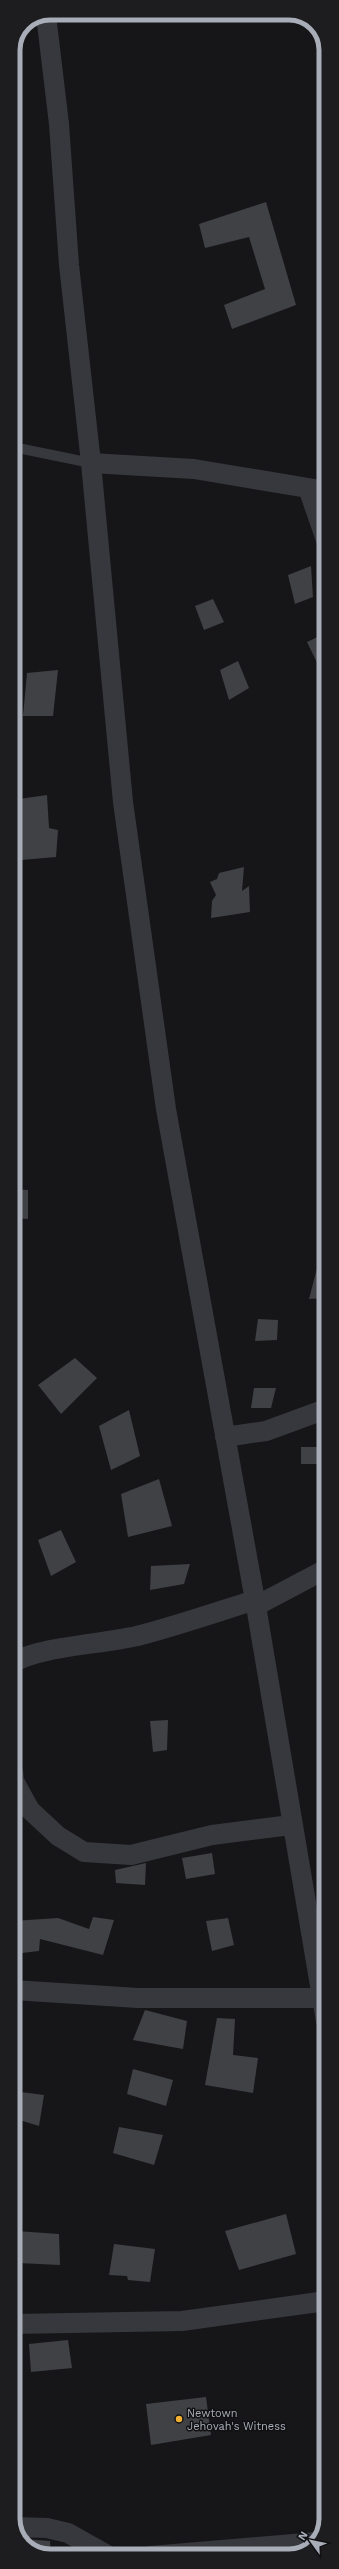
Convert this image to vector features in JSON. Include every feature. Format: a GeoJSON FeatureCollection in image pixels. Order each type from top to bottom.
{"type":"FeatureCollection","features":[{"type":"Feature","properties":{"kind":"street"},"geometry":{"type":"LineString","coordinates":[[47,21],[59,124],[69,265],[91,463],[123,802],[166,1109],[226,1437],[291,1825],[319,1981]]}},
{"type":"Feature","properties":{"kind":"street"},"geometry":{"type":"LineString","coordinates":[[91,463],[194,470],[317,489],[319,500]]}},
{"type":"Feature","properties":{"kind":"street"},"geometry":{"type":"LineString","coordinates":[[226,1437],[266,1431],[319,1412]]}},
{"type":"Feature","properties":{"kind":"street"},"geometry":{"type":"LineString","coordinates":[[20,1659],[140,1636],[255,1603],[319,1572]]}},
{"type":"Feature","properties":{"kind":"street"},"geometry":{"type":"LineString","coordinates":[[20,1792],[30,1810],[58,1836],[84,1852],[130,1855],[212,1835],[291,1825]]}},
{"type":"Feature","properties":{"kind":"street"},"geometry":{"type":"LineString","coordinates":[[20,1990],[138,1998],[319,1998]]}},
{"type":"Feature","properties":{"kind":"street"},"geometry":{"type":"LineString","coordinates":[[20,2324],[182,2321],[319,2302]]}},
{"type":"Feature","properties":{"kind":"street"},"geometry":{"type":"LineString","coordinates":[[21,2527],[46,2528],[68,2533],[97,2549]]}},
{"type":"Feature","properties":{"kind":"street"},"geometry":{"type":"LineString","coordinates":[[286,2549],[304,2545]]}},
{"type":"Feature","properties":{"kind":"lane"},"geometry":{"type":"LineString","coordinates":[[20,448],[91,463]]}},
{"type":"Feature","properties":{"kind":"building"},"geometry":{"type":"Polygon","coordinates":[[[266,202],[296,305],[232,329],[224,305],[265,289],[249,237],[205,248],[199,224],[266,202]]]}},
{"type":"Feature","properties":{"kind":"building"},"geometry":{"type":"Polygon","coordinates":[[[311,566],[313,597],[295,604],[288,575],[311,566]]]}},
{"type":"Feature","properties":{"kind":"building"},"geometry":{"type":"Polygon","coordinates":[[[213,599],[224,622],[204,630],[195,606],[213,599]]]}},
{"type":"Feature","properties":{"kind":"building"},"geometry":{"type":"Polygon","coordinates":[[[319,636],[319,667],[307,642],[319,636]]]}},
{"type":"Feature","properties":{"kind":"building"},"geometry":{"type":"Polygon","coordinates":[[[238,661],[249,688],[229,700],[220,670],[238,661]]]}},
{"type":"Feature","properties":{"kind":"building"},"geometry":{"type":"Polygon","coordinates":[[[58,670],[53,716],[23,716],[27,673],[58,670]]]}},
{"type":"Feature","properties":{"kind":"building"},"geometry":{"type":"Polygon","coordinates":[[[47,795],[49,828],[58,830],[56,857],[21,860],[20,799],[47,795]]]}},
{"type":"Feature","properties":{"kind":"building"},"geometry":{"type":"Polygon","coordinates":[[[244,867],[242,891],[249,886],[250,912],[211,918],[212,901],[216,895],[210,882],[217,879],[219,873],[244,867]]]}},
{"type":"Feature","properties":{"kind":"building"},"geometry":{"type":"Polygon","coordinates":[[[20,1189],[28,1190],[28,1219],[20,1218],[20,1189]]]}},
{"type":"Feature","properties":{"kind":"building"},"geometry":{"type":"Polygon","coordinates":[[[319,1261],[319,1298],[309,1299],[319,1261]]]}},
{"type":"Feature","properties":{"kind":"building"},"geometry":{"type":"Polygon","coordinates":[[[258,1319],[278,1320],[277,1340],[255,1341],[258,1319]]]}},
{"type":"Feature","properties":{"kind":"building"},"geometry":{"type":"Polygon","coordinates":[[[75,1358],[97,1378],[61,1414],[38,1385],[75,1358]]]}},
{"type":"Feature","properties":{"kind":"building"},"geometry":{"type":"Polygon","coordinates":[[[254,1388],[276,1388],[271,1408],[251,1408],[254,1388]]]}},
{"type":"Feature","properties":{"kind":"building"},"geometry":{"type":"Polygon","coordinates":[[[129,1410],[140,1456],[111,1470],[99,1426],[129,1410]]]}},
{"type":"Feature","properties":{"kind":"building"},"geometry":{"type":"Polygon","coordinates":[[[301,1447],[319,1447],[317,1464],[301,1464],[301,1447]]]}},
{"type":"Feature","properties":{"kind":"building"},"geometry":{"type":"Polygon","coordinates":[[[159,1479],[172,1526],[128,1537],[121,1494],[159,1479]]]}},
{"type":"Feature","properties":{"kind":"building"},"geometry":{"type":"Polygon","coordinates":[[[61,1530],[76,1562],[51,1576],[38,1540],[61,1530]]]}},
{"type":"Feature","properties":{"kind":"building"},"geometry":{"type":"Polygon","coordinates":[[[190,1564],[184,1584],[150,1590],[151,1566],[190,1564]]]}},
{"type":"Feature","properties":{"kind":"building"},"geometry":{"type":"Polygon","coordinates":[[[168,1720],[167,1750],[153,1752],[150,1721],[168,1720]]]}},
{"type":"Feature","properties":{"kind":"building"},"geometry":{"type":"Polygon","coordinates":[[[212,1853],[215,1874],[186,1879],[182,1858],[212,1853]]]}},
{"type":"Feature","properties":{"kind":"building"},"geometry":{"type":"Polygon","coordinates":[[[146,1863],[145,1885],[116,1883],[115,1870],[146,1863]]]}},
{"type":"Feature","properties":{"kind":"building"},"geometry":{"type":"Polygon","coordinates":[[[93,1917],[114,1920],[103,1955],[40,1939],[39,1951],[22,1953],[20,1948],[20,1921],[58,1918],[89,1929],[93,1917]]]}},
{"type":"Feature","properties":{"kind":"building"},"geometry":{"type":"Polygon","coordinates":[[[228,1918],[234,1945],[212,1951],[206,1921],[228,1918]]]}},
{"type":"Feature","properties":{"kind":"building"},"geometry":{"type":"Polygon","coordinates":[[[145,2010],[187,2021],[183,2049],[133,2040],[145,2010]]]}},
{"type":"Feature","properties":{"kind":"building"},"geometry":{"type":"Polygon","coordinates":[[[217,2018],[235,2019],[233,2055],[258,2058],[253,2093],[205,2085],[217,2018]]]}},
{"type":"Feature","properties":{"kind":"building"},"geometry":{"type":"Polygon","coordinates":[[[133,2069],[173,2080],[166,2106],[127,2094],[133,2069]]]}},
{"type":"Feature","properties":{"kind":"building"},"geometry":{"type":"Polygon","coordinates":[[[20,2092],[44,2095],[39,2126],[20,2120],[20,2092]]]}},
{"type":"Feature","properties":{"kind":"building"},"geometry":{"type":"Polygon","coordinates":[[[119,2127],[163,2135],[154,2165],[113,2153],[119,2127]]]}},
{"type":"Feature","properties":{"kind":"building"},"geometry":{"type":"Polygon","coordinates":[[[286,2214],[296,2254],[239,2270],[225,2231],[286,2214]]]}},
{"type":"Feature","properties":{"kind":"building"},"geometry":{"type":"Polygon","coordinates":[[[20,2231],[59,2234],[60,2265],[20,2263],[20,2231]]]}},
{"type":"Feature","properties":{"kind":"building"},"geometry":{"type":"Polygon","coordinates":[[[114,2244],[155,2249],[150,2282],[128,2280],[127,2276],[109,2275],[114,2244]]]}},
{"type":"Feature","properties":{"kind":"building"},"geometry":{"type":"Polygon","coordinates":[[[68,2340],[72,2368],[31,2372],[29,2344],[68,2340]]]}},
{"type":"Feature","properties":{"kind":"building","name":"Newtown Jehovah's Witness"},"geometry":{"type":"Polygon","coordinates":[[[206,2397],[211,2435],[151,2445],[146,2404],[206,2397]]]}},
{"type":"Feature","properties":{"kind":"building"},"geometry":{"type":"Polygon","coordinates":[[[27,2539],[50,2541],[51,2549],[46,2549],[37,2546],[27,2539]]]}},
{"type":"Feature","properties":{"kind":"place","name":"Newtown Jehovah's Witness"},"geometry":{"type":"Point","coordinates":[179,2419]}}]}
